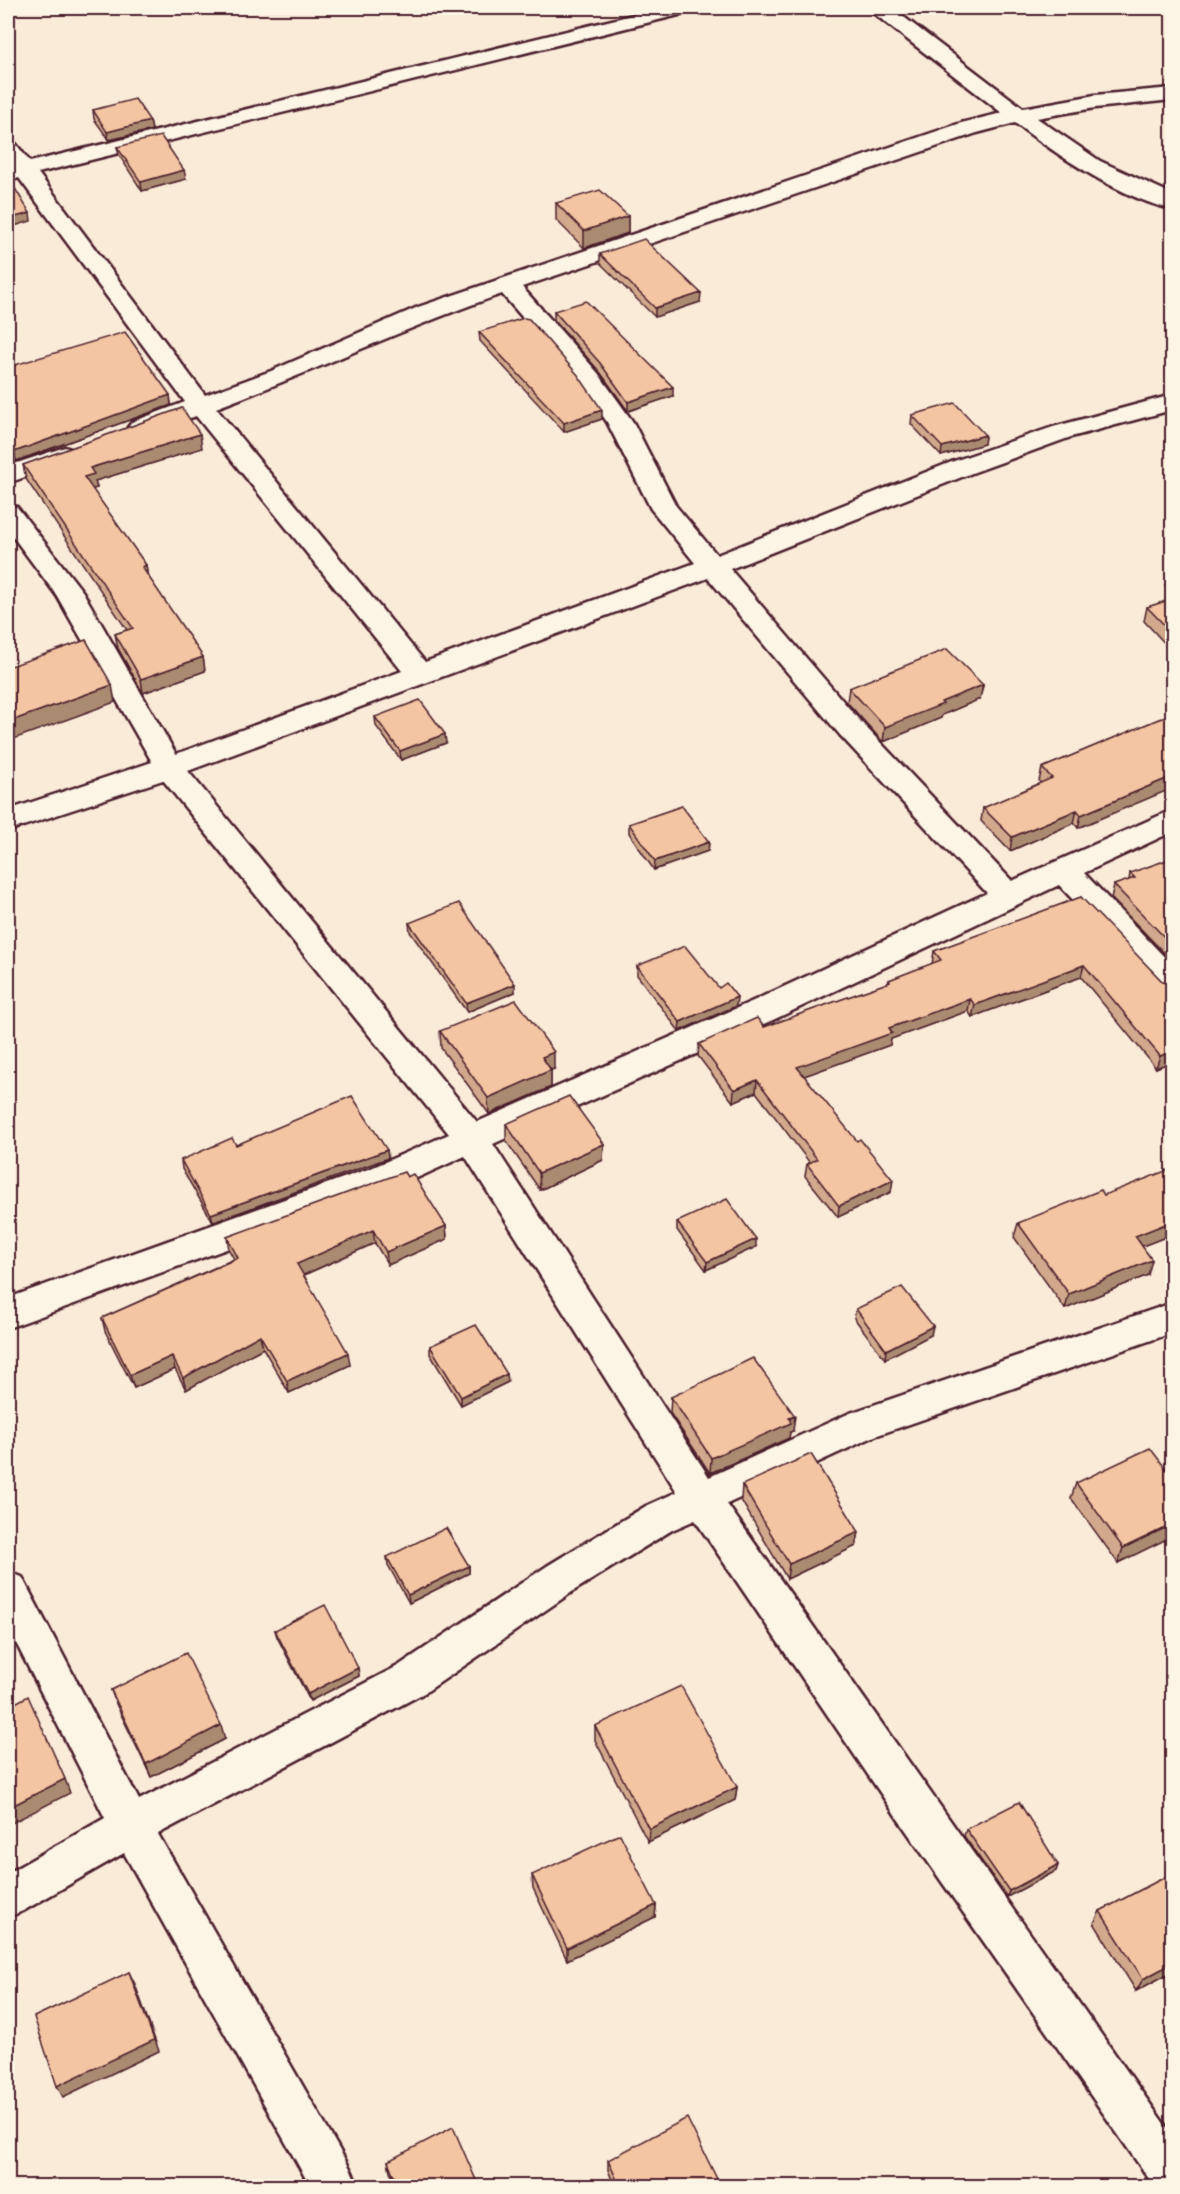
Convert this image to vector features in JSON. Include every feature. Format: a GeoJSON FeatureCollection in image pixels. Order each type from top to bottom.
{"type":"FeatureCollection","features":[{"type":"Feature","properties":{"kind":"street"},"geometry":{"type":"LineString","coordinates":[[16,172],[684,8]]}},
{"type":"Feature","properties":{"kind":"street"},"geometry":{"type":"LineString","coordinates":[[879,8],[944,56],[1017,116],[1082,159],[1125,182],[1173,202]]}},
{"type":"Feature","properties":{"kind":"street"},"geometry":{"type":"LineString","coordinates":[[115,437],[280,376],[426,312],[969,128],[1100,100],[1173,94]]}},
{"type":"Feature","properties":{"kind":"street"},"geometry":{"type":"LineString","coordinates":[[8,150],[16,172],[167,364],[420,674]]}},
{"type":"Feature","properties":{"kind":"street"},"geometry":{"type":"LineString","coordinates":[[506,284],[589,378],[620,422],[664,509],[850,728],[1008,896]]}},
{"type":"Feature","properties":{"kind":"street"},"geometry":{"type":"LineString","coordinates":[[8,821],[169,767],[713,566],[963,467],[1062,432],[1173,402]]}},
{"type":"Feature","properties":{"kind":"street"},"geometry":{"type":"LineString","coordinates":[[8,475],[83,448]]}},
{"type":"Feature","properties":{"kind":"street"},"geometry":{"type":"LineString","coordinates":[[8,513],[69,592],[169,767],[472,1138],[702,1499],[913,1805],[1173,2173]]}},
{"type":"Feature","properties":{"kind":"street"},"geometry":{"type":"LineString","coordinates":[[8,1312],[383,1178],[764,1010],[1173,820]]}},
{"type":"Feature","properties":{"kind":"street"},"geometry":{"type":"LineString","coordinates":[[1063,870],[1173,985]]}},
{"type":"Feature","properties":{"kind":"street"},"geometry":{"type":"LineString","coordinates":[[8,1896],[130,1826],[412,1679],[561,1578],[659,1518],[863,1424],[1173,1318]]}},
{"type":"Feature","properties":{"kind":"street"},"geometry":{"type":"LineString","coordinates":[[8,1589],[130,1826],[335,2187]]}},
{"type":"Feature","properties":{"kind":"building"},"geometry":{"type":"Polygon","coordinates":[[[135,99],[150,121],[107,132],[93,110],[135,99]]]}},
{"type":"Feature","properties":{"kind":"building"},"geometry":{"type":"Polygon","coordinates":[[[161,136],[184,170],[141,182],[117,147],[161,136]]]}},
{"type":"Feature","properties":{"kind":"building"},"geometry":{"type":"Polygon","coordinates":[[[8,177],[30,213],[8,219],[8,177]]]}},
{"type":"Feature","properties":{"kind":"building"},"geometry":{"type":"Polygon","coordinates":[[[600,190],[628,216],[584,231],[556,203],[600,190]]]}},
{"type":"Feature","properties":{"kind":"building"},"geometry":{"type":"Polygon","coordinates":[[[644,239],[701,293],[655,308],[600,254],[644,239]]]}},
{"type":"Feature","properties":{"kind":"building"},"geometry":{"type":"Polygon","coordinates":[[[586,301],[673,387],[628,402],[600,363],[554,311],[586,301]]]}},
{"type":"Feature","properties":{"kind":"building"},"geometry":{"type":"Polygon","coordinates":[[[524,318],[529,319],[578,375],[602,410],[564,423],[479,332],[524,318]]]}},
{"type":"Feature","properties":{"kind":"building"},"geometry":{"type":"Polygon","coordinates":[[[125,332],[170,395],[14,452],[8,442],[8,367],[125,332]]]}},
{"type":"Feature","properties":{"kind":"building"},"geometry":{"type":"Polygon","coordinates":[[[955,403],[985,435],[942,447],[912,415],[955,403]]]}},
{"type":"Feature","properties":{"kind":"building"},"geometry":{"type":"Polygon","coordinates":[[[182,408],[200,434],[90,468],[94,474],[84,477],[146,565],[142,567],[203,657],[141,679],[115,634],[133,628],[23,465],[182,408]]]}},
{"type":"Feature","properties":{"kind":"building"},"geometry":{"type":"Polygon","coordinates":[[[1173,599],[1173,634],[1147,607],[1173,599]]]}},
{"type":"Feature","properties":{"kind":"building"},"geometry":{"type":"Polygon","coordinates":[[[86,640],[112,685],[8,722],[8,667],[86,640]]]}},
{"type":"Feature","properties":{"kind":"building"},"geometry":{"type":"Polygon","coordinates":[[[947,649],[983,685],[885,727],[849,688],[947,649]]]}},
{"type":"Feature","properties":{"kind":"building"},"geometry":{"type":"Polygon","coordinates":[[[420,700],[445,734],[400,751],[375,717],[420,700]]]}},
{"type":"Feature","properties":{"kind":"building"},"geometry":{"type":"Polygon","coordinates":[[[1173,715],[1173,776],[1081,815],[1077,810],[1012,837],[983,808],[1052,778],[1042,768],[1173,715]]]}},
{"type":"Feature","properties":{"kind":"building"},"geometry":{"type":"Polygon","coordinates":[[[682,806],[709,842],[655,861],[629,824],[682,806]]]}},
{"type":"Feature","properties":{"kind":"building"},"geometry":{"type":"Polygon","coordinates":[[[1173,858],[1173,946],[1114,885],[1135,878],[1130,873],[1173,858]]]}},
{"type":"Feature","properties":{"kind":"building"},"geometry":{"type":"Polygon","coordinates":[[[1081,897],[1163,982],[1173,985],[1173,1051],[1160,1056],[1084,965],[975,1005],[970,999],[889,1028],[892,1033],[797,1067],[857,1141],[860,1139],[893,1180],[839,1206],[807,1164],[817,1159],[757,1080],[734,1090],[699,1044],[757,1018],[764,1027],[890,982],[889,980],[941,960],[934,951],[1081,897]]]}},
{"type":"Feature","properties":{"kind":"building"},"geometry":{"type":"Polygon","coordinates":[[[459,903],[515,984],[466,1003],[409,923],[459,903]]]}},
{"type":"Feature","properties":{"kind":"building"},"geometry":{"type":"Polygon","coordinates":[[[685,946],[719,988],[726,983],[737,997],[680,1022],[637,966],[685,946]]]}},
{"type":"Feature","properties":{"kind":"building"},"geometry":{"type":"Polygon","coordinates":[[[516,1000],[554,1052],[542,1057],[551,1070],[488,1098],[440,1031],[516,1000]]]}},
{"type":"Feature","properties":{"kind":"building"},"geometry":{"type":"Polygon","coordinates":[[[352,1096],[387,1150],[211,1214],[181,1160],[232,1138],[236,1145],[352,1096]]]}},
{"type":"Feature","properties":{"kind":"building"},"geometry":{"type":"Polygon","coordinates":[[[569,1096],[604,1144],[539,1173],[506,1124],[569,1096]]]}},
{"type":"Feature","properties":{"kind":"building"},"geometry":{"type":"Polygon","coordinates":[[[1173,1168],[1173,1221],[1135,1236],[1152,1260],[1069,1294],[1018,1223],[1101,1190],[1104,1195],[1173,1168]]]}},
{"type":"Feature","properties":{"kind":"building"},"geometry":{"type":"Polygon","coordinates":[[[404,1172],[407,1177],[413,1174],[446,1226],[386,1252],[373,1230],[297,1264],[348,1353],[287,1381],[260,1335],[183,1378],[172,1356],[130,1375],[102,1318],[238,1258],[227,1237],[404,1172]]]}},
{"type":"Feature","properties":{"kind":"building"},"geometry":{"type":"Polygon","coordinates":[[[727,1199],[756,1239],[707,1262],[677,1222],[727,1199]]]}},
{"type":"Feature","properties":{"kind":"building"},"geometry":{"type":"Polygon","coordinates":[[[902,1287],[933,1326],[886,1350],[856,1309],[902,1287]]]}},
{"type":"Feature","properties":{"kind":"building"},"geometry":{"type":"Polygon","coordinates":[[[476,1325],[507,1374],[461,1397],[430,1346],[476,1325]]]}},
{"type":"Feature","properties":{"kind":"building"},"geometry":{"type":"Polygon","coordinates":[[[753,1358],[795,1416],[789,1418],[791,1423],[711,1458],[671,1397],[753,1358]]]}},
{"type":"Feature","properties":{"kind":"building"},"geometry":{"type":"Polygon","coordinates":[[[1150,1448],[1173,1478],[1173,1524],[1123,1548],[1076,1483],[1150,1448]]]}},
{"type":"Feature","properties":{"kind":"building"},"geometry":{"type":"Polygon","coordinates":[[[811,1454],[859,1532],[789,1564],[742,1485],[811,1454]]]}},
{"type":"Feature","properties":{"kind":"building"},"geometry":{"type":"Polygon","coordinates":[[[446,1528],[469,1566],[408,1595],[387,1557],[446,1528]]]}},
{"type":"Feature","properties":{"kind":"building"},"geometry":{"type":"Polygon","coordinates":[[[325,1605],[358,1668],[308,1694],[275,1630],[325,1605]]]}},
{"type":"Feature","properties":{"kind":"building"},"geometry":{"type":"Polygon","coordinates":[[[186,1653],[221,1725],[146,1764],[111,1690],[186,1653]]]}},
{"type":"Feature","properties":{"kind":"building"},"geometry":{"type":"Polygon","coordinates":[[[681,1686],[737,1787],[649,1829],[595,1726],[681,1686]]]}},
{"type":"Feature","properties":{"kind":"building"},"geometry":{"type":"Polygon","coordinates":[[[28,1696],[65,1779],[8,1808],[8,1707],[28,1696]]]}},
{"type":"Feature","properties":{"kind":"building"},"geometry":{"type":"Polygon","coordinates":[[[1019,1802],[1058,1865],[1009,1891],[966,1829],[1019,1802]]]}},
{"type":"Feature","properties":{"kind":"building"},"geometry":{"type":"Polygon","coordinates":[[[620,1834],[656,1905],[567,1948],[532,1875],[620,1834]]]}},
{"type":"Feature","properties":{"kind":"building"},"geometry":{"type":"Polygon","coordinates":[[[1173,1873],[1173,1963],[1143,1979],[1100,1911],[1173,1873]]]}},
{"type":"Feature","properties":{"kind":"building"},"geometry":{"type":"Polygon","coordinates":[[[129,1972],[154,2040],[57,2086],[34,2017],[129,1972]]]}},
{"type":"Feature","properties":{"kind":"building"},"geometry":{"type":"Polygon","coordinates":[[[687,2118],[721,2187],[620,2187],[608,2160],[687,2118]]]}},
{"type":"Feature","properties":{"kind":"building"},"geometry":{"type":"Polygon","coordinates":[[[453,2127],[479,2187],[398,2187],[388,2161],[453,2127]]]}}]}
